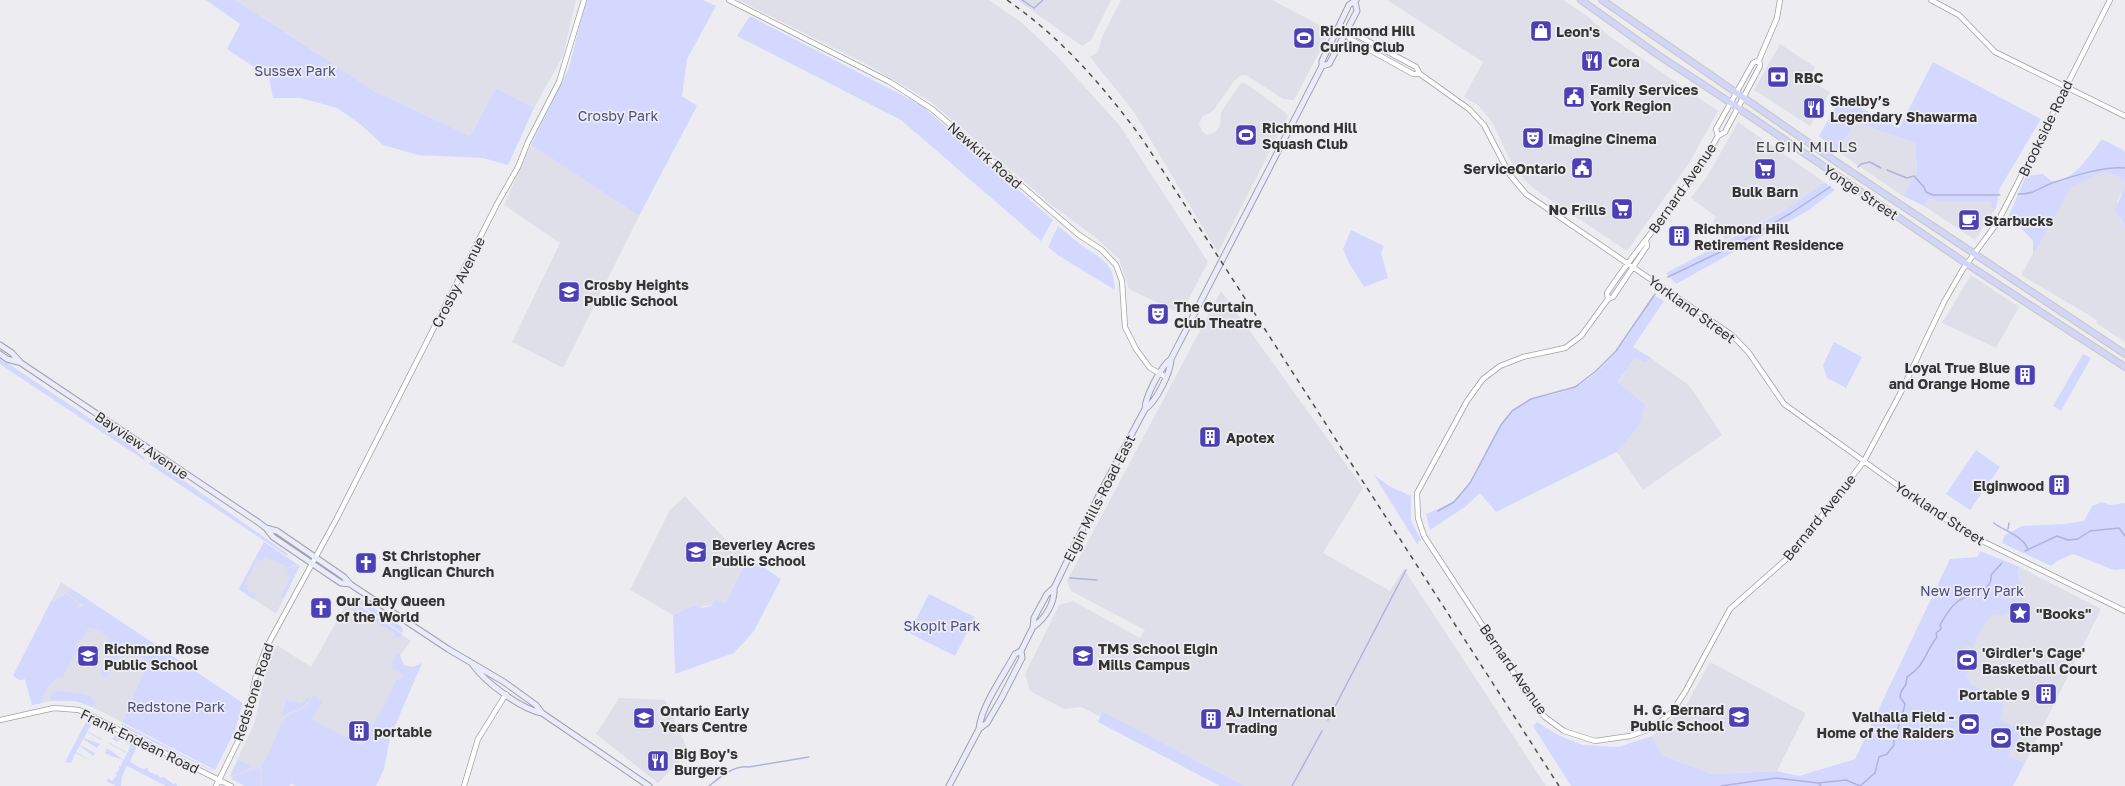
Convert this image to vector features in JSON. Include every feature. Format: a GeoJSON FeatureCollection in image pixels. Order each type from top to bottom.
{"type":"FeatureCollection","features":[{"type":"Feature","properties":{"kind":"main road","name":"Yonge Street"},"geometry":{"type":"LineString","coordinates":[[1580,0],[1658,56],[1731,103],[1967,264],[2125,367]]}},
{"type":"Feature","properties":{"kind":"main road","name":"Yonge Street"},"geometry":{"type":"LineString","coordinates":[[1602,0],[1844,167],[2125,354]]}},
{"type":"Feature","properties":{"kind":"main road","name":"Elgin Mills Road East"},"geometry":{"type":"LineString","coordinates":[[949,786],[980,729],[987,723],[1022,658],[1021,651],[1033,628],[1034,618],[1047,594],[1054,588],[1099,495],[1145,409],[1151,404],[1166,377],[1170,369],[1171,359],[1322,66],[1322,61],[1349,5],[1355,1],[1358,10],[1329,64],[1322,66]]}},
{"type":"Feature","properties":{"kind":"main road","name":"Bayview Avenue"},"geometry":{"type":"LineString","coordinates":[[0,345],[12,353],[18,362]]}},
{"type":"Feature","properties":{"kind":"main road","name":"Bayview Avenue"},"geometry":{"type":"LineString","coordinates":[[0,354],[7,359],[18,362],[266,528],[273,536],[340,583],[350,584]]}},
{"type":"Feature","properties":{"kind":"main road","name":"Elgin Mills Road East"},"geometry":{"type":"LineString","coordinates":[[1145,409],[1145,402],[1164,364],[1171,359]]}},
{"type":"Feature","properties":{"kind":"main road","name":"Bayview Avenue"},"geometry":{"type":"LineString","coordinates":[[266,528],[277,530],[344,577],[350,584],[473,664],[504,682],[536,705],[542,713],[649,786]]}},
{"type":"Feature","properties":{"kind":"main road","name":"Elgin Mills Road East"},"geometry":{"type":"LineString","coordinates":[[1033,628],[1041,622],[1055,597],[1054,588]]}},
{"type":"Feature","properties":{"kind":"main road","name":"Elgin Mills Road East"},"geometry":{"type":"LineString","coordinates":[[980,729],[980,719],[1015,654],[1021,651]]}},
{"type":"Feature","properties":{"kind":"main road","name":"Bayview Avenue"},"geometry":{"type":"LineString","coordinates":[[473,664],[482,677],[532,711],[542,713]]}},
{"type":"Feature","properties":{"kind":"street","name":"Crosby Avenue"},"geometry":{"type":"LineString","coordinates":[[316,557],[518,167],[528,142],[559,82],[584,0]]}},
{"type":"Feature","properties":{"kind":"street","name":"Newkirk Road"},"geometry":{"type":"LineString","coordinates":[[729,0],[890,82],[932,109],[1079,235],[1102,250],[1116,265],[1120,274],[1126,327],[1136,350],[1150,368],[1160,372],[1166,377]]}},
{"type":"Feature","properties":{"kind":"street"},"geometry":{"type":"LineString","coordinates":[[1759,60],[1777,18],[1780,0]]}},
{"type":"Feature","properties":{"kind":"street"},"geometry":{"type":"LineString","coordinates":[[1931,0],[1958,15],[1995,52],[2125,116]]}},
{"type":"Feature","properties":{"kind":"street","name":"Brookside Road"},"geometry":{"type":"LineString","coordinates":[[1967,264],[2007,205],[2110,0]]}},
{"type":"Feature","properties":{"kind":"street","name":"Yorkland Street"},"geometry":{"type":"LineString","coordinates":[[1337,29],[1346,33],[1353,33],[1416,67],[1420,74],[1469,109],[1484,125],[1510,175],[1526,194],[1732,335],[1749,353],[1784,404],[1939,515],[1976,538],[2125,611]]}},
{"type":"Feature","properties":{"kind":"street","name":"Yorkland Street"},"geometry":{"type":"LineString","coordinates":[[1346,33],[1350,39],[1407,71],[1413,74],[1420,74]]}},
{"type":"Feature","properties":{"kind":"street","name":"Bernard Avenue"},"geometry":{"type":"LineString","coordinates":[[1608,298],[1607,293],[1700,166],[1718,136],[1725,132],[1760,66],[1759,60],[1753,63],[1716,129],[1718,136]]}},
{"type":"Feature","properties":{"kind":"street","name":"Bernard Avenue"},"geometry":{"type":"LineString","coordinates":[[1646,240],[1646,246],[1613,297],[1608,298],[1581,336],[1565,348],[1518,359],[1500,366],[1483,379],[1467,401],[1417,493],[1418,518],[1424,536],[1536,707],[1564,731],[1595,740],[1613,740],[1653,728],[1672,712],[1685,692],[1730,609],[1792,554],[1864,461],[1937,316],[1967,264]]}},
{"type":"Feature","properties":{"kind":"street","name":"Redstone Road"},"geometry":{"type":"LineString","coordinates":[[216,786],[245,727],[262,657],[281,618],[316,557]]}},
{"type":"Feature","properties":{"kind":"street"},"geometry":{"type":"LineString","coordinates":[[464,786],[478,739],[506,694]]}},
{"type":"Feature","properties":{"kind":"street","name":"Frank Endean Road"},"geometry":{"type":"LineString","coordinates":[[0,720],[54,708],[63,707],[80,710],[231,786]]}},
{"type":"Feature","properties":{"kind":"shaded area"},"geometry":{"type":"Polygon","coordinates":[[[236,0],[576,0],[563,56],[534,108],[496,88],[470,136],[374,91],[236,0]]]}},
{"type":"Feature","properties":{"kind":"shaded area"},"geometry":{"type":"Polygon","coordinates":[[[738,0],[989,0],[1021,22],[1056,55],[1120,126],[1208,262],[1181,314],[1129,289],[1119,259],[1095,237],[1054,207],[930,101],[868,65],[738,0]]]}},
{"type":"Feature","properties":{"kind":"shaded area"},"geometry":{"type":"Polygon","coordinates":[[[1017,0],[1111,0],[1091,40],[1082,46],[1017,0]]]}},
{"type":"Feature","properties":{"kind":"shaded area"},"geometry":{"type":"Polygon","coordinates":[[[1121,0],[1272,0],[1327,29],[1329,34],[1294,100],[1283,99],[1246,75],[1240,76],[1234,81],[1213,111],[1202,117],[1199,123],[1202,131],[1207,135],[1215,132],[1220,126],[1221,112],[1240,84],[1245,83],[1285,112],[1288,116],[1218,253],[1134,112],[1090,57],[1098,52],[1102,37],[1121,0]]]}},
{"type":"Feature","properties":{"kind":"shaded area"},"geometry":{"type":"Polygon","coordinates":[[[1387,0],[1563,0],[1587,16],[1609,36],[1718,111],[1689,163],[1627,251],[1534,189],[1519,174],[1512,164],[1492,122],[1478,105],[1464,97],[1483,62],[1387,0]]]}},
{"type":"Feature","properties":{"kind":"shaded area"},"geometry":{"type":"Polygon","coordinates":[[[1780,44],[1815,67],[1809,80],[1830,92],[1810,126],[1754,90],[1780,44]]]}},
{"type":"Feature","properties":{"kind":"shaded area"},"geometry":{"type":"Polygon","coordinates":[[[1738,122],[1824,182],[1787,209],[1725,240],[1713,221],[1716,217],[1691,198],[1708,175],[1738,122]]]}},
{"type":"Feature","properties":{"kind":"shaded area"},"geometry":{"type":"Polygon","coordinates":[[[1856,122],[1915,143],[1917,171],[1903,196],[1837,151],[1856,122]]]}},
{"type":"Feature","properties":{"kind":"shaded area","name":"Crosby Heights Public School"},"geometry":{"type":"Polygon","coordinates":[[[531,145],[639,216],[563,368],[512,342],[560,243],[504,205],[531,145]]]}},
{"type":"Feature","properties":{"kind":"shaded area"},"geometry":{"type":"Polygon","coordinates":[[[2103,172],[2118,176],[2124,180],[2125,185],[2117,201],[2121,222],[2125,226],[2125,342],[2096,323],[2097,320],[2021,275],[2070,187],[2103,172]]]}},
{"type":"Feature","properties":{"kind":"shaded area"},"geometry":{"type":"Polygon","coordinates":[[[1929,198],[1938,201],[1992,201],[1992,208],[1996,208],[1975,240],[1924,206],[1929,198]]]}},
{"type":"Feature","properties":{"kind":"shaded area"},"geometry":{"type":"Polygon","coordinates":[[[1971,275],[2019,307],[1996,348],[1942,323],[1971,275]]]}},
{"type":"Feature","properties":{"kind":"shaded area"},"geometry":{"type":"Polygon","coordinates":[[[1221,291],[1363,488],[1323,553],[1390,591],[1404,569],[1546,786],[1245,786],[1102,711],[1099,716],[1081,707],[1064,709],[1030,691],[1025,674],[1059,605],[1073,601],[1140,638],[1145,630],[1071,591],[1067,581],[1221,291]]]}},
{"type":"Feature","properties":{"kind":"shaded area"},"geometry":{"type":"Polygon","coordinates":[[[1635,357],[1645,363],[1651,358],[1687,384],[1694,392],[1722,435],[1643,490],[1617,452],[1638,427],[1618,383],[1635,357]]]}},
{"type":"Feature","properties":{"kind":"shaded area","name":"Beverley Acres Public School"},"geometry":{"type":"Polygon","coordinates":[[[685,496],[722,536],[748,557],[725,604],[702,606],[701,608],[694,605],[673,615],[630,590],[670,510],[685,496]]]}},
{"type":"Feature","properties":{"kind":"shaded area"},"geometry":{"type":"Polygon","coordinates":[[[264,542],[300,566],[276,614],[239,589],[264,542]]]}},
{"type":"Feature","properties":{"kind":"shaded area"},"geometry":{"type":"Polygon","coordinates":[[[2018,566],[2101,609],[2025,763],[2006,755],[1946,666],[1989,615],[2025,594],[2019,579],[2018,566]]]}},
{"type":"Feature","properties":{"kind":"shaded area","name":"Richmond Rose Public School"},"geometry":{"type":"Polygon","coordinates":[[[61,582],[159,647],[129,705],[122,722],[90,706],[75,701],[56,700],[32,705],[25,679],[20,680],[13,676],[61,582]]]}},
{"type":"Feature","properties":{"kind":"shaded area"},"geometry":{"type":"Polygon","coordinates":[[[349,599],[411,641],[400,655],[404,665],[414,667],[422,663],[390,737],[384,769],[376,786],[296,786],[291,783],[289,786],[245,786],[232,779],[230,775],[254,724],[268,664],[277,645],[311,667],[349,599]]]}},
{"type":"Feature","properties":{"kind":"shaded area","name":"H. G. Bernard Public School"},"geometry":{"type":"Polygon","coordinates":[[[1710,662],[1806,713],[1777,771],[1712,774],[1662,755],[1652,736],[1685,707],[1710,662]]]}},
{"type":"Feature","properties":{"kind":"shaded area"},"geometry":{"type":"Polygon","coordinates":[[[619,698],[665,700],[689,752],[658,783],[596,734],[619,698]]]}},
{"type":"Feature","properties":{"kind":"green space","name":"Sussex Park"},"geometry":{"type":"Polygon","coordinates":[[[206,0],[236,0],[374,91],[470,136],[496,88],[534,108],[508,165],[483,158],[418,155],[383,145],[360,124],[337,108],[301,98],[273,98],[269,77],[227,49],[240,24],[206,0]]]}},
{"type":"Feature","properties":{"kind":"green space","name":"Crosby Park"},"geometry":{"type":"Polygon","coordinates":[[[586,0],[703,0],[716,6],[687,59],[682,96],[697,106],[639,216],[531,145],[569,68],[586,0]]]}},
{"type":"Feature","properties":{"kind":"green space"},"geometry":{"type":"Polygon","coordinates":[[[750,16],[921,105],[1053,220],[1041,241],[901,120],[737,36],[750,16]]]}},
{"type":"Feature","properties":{"kind":"green space"},"geometry":{"type":"Polygon","coordinates":[[[1933,62],[2041,119],[2000,188],[1996,208],[1991,208],[1992,202],[1938,201],[1929,198],[1924,206],[1903,196],[1917,171],[1915,143],[1856,122],[1837,151],[1819,136],[1841,97],[1899,128],[1933,62]]]}},
{"type":"Feature","properties":{"kind":"green space"},"geometry":{"type":"Polygon","coordinates":[[[2102,139],[2125,151],[2125,184],[2124,180],[2118,176],[2103,172],[2071,187],[2033,255],[2033,241],[2009,215],[2026,176],[2043,174],[2051,181],[2059,181],[2067,178],[2080,167],[2102,139]]]}},
{"type":"Feature","properties":{"kind":"green space"},"geometry":{"type":"Polygon","coordinates":[[[1824,182],[1835,190],[1809,210],[1676,284],[1666,273],[1787,209],[1824,182]]]}},
{"type":"Feature","properties":{"kind":"green space"},"geometry":{"type":"Polygon","coordinates":[[[2125,185],[2125,226],[2115,211],[2125,185]]]}},
{"type":"Feature","properties":{"kind":"green space"},"geometry":{"type":"Polygon","coordinates":[[[1058,226],[1106,263],[1112,274],[1115,290],[1059,256],[1048,247],[1058,226]]]}},
{"type":"Feature","properties":{"kind":"green space"},"geometry":{"type":"Polygon","coordinates":[[[1351,230],[1384,246],[1381,253],[1388,278],[1364,287],[1349,263],[1343,249],[1351,230]]]}},
{"type":"Feature","properties":{"kind":"green space"},"geometry":{"type":"Polygon","coordinates":[[[1654,295],[1664,301],[1633,347],[1651,358],[1645,363],[1635,357],[1618,382],[1645,405],[1638,427],[1617,452],[1496,512],[1480,493],[1465,507],[1430,530],[1426,514],[1449,504],[1460,495],[1468,485],[1492,438],[1514,409],[1529,400],[1560,393],[1570,389],[1597,372],[1619,348],[1654,295]]]}},
{"type":"Feature","properties":{"kind":"green space"},"geometry":{"type":"Polygon","coordinates":[[[1834,342],[1862,357],[1846,388],[1827,378],[1823,365],[1834,342]]]}},
{"type":"Feature","properties":{"kind":"green space"},"geometry":{"type":"Polygon","coordinates":[[[2083,354],[2091,358],[2061,411],[2053,406],[2083,354]]]}},
{"type":"Feature","properties":{"kind":"green space"},"geometry":{"type":"Polygon","coordinates":[[[0,358],[130,445],[145,458],[144,460],[0,364],[0,358]]]}},
{"type":"Feature","properties":{"kind":"green space"},"geometry":{"type":"Polygon","coordinates":[[[1976,450],[2000,467],[1970,510],[1946,494],[1976,450]]]}},
{"type":"Feature","properties":{"kind":"green space"},"geometry":{"type":"Polygon","coordinates":[[[151,461],[166,468],[288,554],[287,556],[149,464],[151,461]]]}},
{"type":"Feature","properties":{"kind":"green space"},"geometry":{"type":"Polygon","coordinates":[[[1374,475],[1389,486],[1411,496],[1411,521],[1421,540],[1417,544],[1374,475]]]}},
{"type":"Feature","properties":{"kind":"green space"},"geometry":{"type":"Polygon","coordinates":[[[2102,502],[2110,505],[2125,503],[2125,569],[2114,570],[2073,554],[2059,560],[2051,566],[2002,543],[2005,535],[2022,526],[2064,524],[2084,521],[2092,506],[2102,502]]]}},
{"type":"Feature","properties":{"kind":"green space"},"geometry":{"type":"Polygon","coordinates":[[[264,542],[297,564],[286,567],[266,557],[260,561],[257,560],[245,584],[248,586],[246,589],[253,594],[256,592],[253,599],[239,589],[264,542]]]}},
{"type":"Feature","properties":{"kind":"green space","name":"New Berry Park"},"geometry":{"type":"Polygon","coordinates":[[[1980,551],[2018,566],[2019,579],[2025,594],[2024,600],[2010,611],[2001,615],[1996,614],[1989,619],[1981,630],[1973,648],[1965,644],[1954,666],[1957,667],[1965,648],[1976,653],[1966,677],[1969,679],[1969,683],[2001,701],[2004,706],[1999,719],[2023,730],[2008,756],[2025,763],[2013,786],[1571,786],[1533,726],[1537,722],[1558,735],[1583,745],[1618,747],[1652,736],[1662,755],[1712,774],[1777,771],[1799,776],[1855,759],[1950,559],[1977,557],[1980,551]]]}},
{"type":"Feature","properties":{"kind":"green space"},"geometry":{"type":"Polygon","coordinates":[[[748,557],[781,579],[754,631],[734,653],[675,674],[673,615],[694,605],[701,608],[711,606],[715,599],[725,604],[748,557]]]}},
{"type":"Feature","properties":{"kind":"green space"},"geometry":{"type":"Polygon","coordinates":[[[299,566],[284,598],[281,596],[290,577],[287,575],[288,568],[299,566]]]}},
{"type":"Feature","properties":{"kind":"green space","name":"Redstone Park"},"geometry":{"type":"Polygon","coordinates":[[[72,589],[243,703],[235,731],[215,770],[122,722],[149,662],[146,659],[123,649],[120,651],[106,678],[100,675],[110,651],[106,649],[109,637],[95,628],[94,630],[89,627],[75,649],[77,650],[62,678],[58,676],[44,692],[42,703],[32,705],[25,679],[20,680],[13,676],[51,601],[54,601],[65,594],[78,603],[77,608],[85,606],[67,593],[72,589]]]}},
{"type":"Feature","properties":{"kind":"green space","name":"Skopit Park"},"geometry":{"type":"Polygon","coordinates":[[[929,594],[975,617],[955,656],[909,633],[929,594]]]}},
{"type":"Feature","properties":{"kind":"green space"},"geometry":{"type":"Polygon","coordinates":[[[356,598],[359,598],[401,626],[403,630],[402,633],[355,601],[356,598]]]}},
{"type":"Feature","properties":{"kind":"green space"},"geometry":{"type":"Polygon","coordinates":[[[354,602],[402,634],[400,637],[392,638],[395,634],[356,608],[354,611],[352,607],[354,602]]]}},
{"type":"Feature","properties":{"kind":"green space"},"geometry":{"type":"Polygon","coordinates":[[[397,653],[400,655],[402,663],[407,667],[414,667],[422,663],[390,737],[384,769],[376,786],[296,786],[291,783],[289,786],[261,786],[262,765],[271,750],[280,725],[287,716],[306,707],[314,695],[322,702],[312,720],[363,746],[397,679],[400,680],[403,674],[391,667],[397,653]]]}},
{"type":"Feature","properties":{"kind":"green space"},"geometry":{"type":"Polygon","coordinates":[[[53,692],[78,693],[92,697],[95,704],[93,707],[75,701],[51,701],[50,696],[53,692]]]}},
{"type":"Feature","properties":{"kind":"green space"},"geometry":{"type":"Polygon","coordinates":[[[308,698],[310,700],[301,708],[282,716],[286,700],[301,703],[308,698]]]}},
{"type":"Feature","properties":{"kind":"green space"},"geometry":{"type":"Polygon","coordinates":[[[1102,711],[1245,786],[1220,786],[1098,722],[1102,711]]]}},
{"type":"Feature","properties":{"kind":"green space"},"geometry":{"type":"Polygon","coordinates":[[[87,720],[93,723],[87,731],[102,739],[101,740],[87,732],[84,738],[100,744],[97,748],[83,739],[80,745],[95,753],[93,756],[80,746],[76,752],[91,761],[75,753],[71,763],[65,762],[87,720]]]}},
{"type":"Feature","properties":{"kind":"green space"},"geometry":{"type":"Polygon","coordinates":[[[121,723],[212,770],[214,772],[123,727],[121,723]]]}},
{"type":"Feature","properties":{"kind":"green space"},"geometry":{"type":"Polygon","coordinates":[[[116,735],[137,746],[130,762],[143,769],[148,768],[149,772],[158,774],[160,778],[164,777],[173,784],[176,783],[177,786],[166,786],[127,766],[122,776],[121,786],[116,786],[106,781],[108,778],[112,781],[117,775],[115,774],[119,770],[119,766],[121,766],[123,760],[105,753],[107,748],[124,760],[127,753],[109,744],[110,743],[128,753],[130,745],[120,739],[118,742],[112,739],[116,735]]]}},
{"type":"Feature","properties":{"kind":"green space"},"geometry":{"type":"Polygon","coordinates":[[[238,760],[248,765],[250,768],[231,776],[238,760]]]}},
{"type":"Feature","properties":{"kind":"green space"},"geometry":{"type":"Polygon","coordinates":[[[256,768],[260,770],[260,786],[245,786],[232,779],[233,777],[256,768]]]}},
{"type":"Feature","properties":{"kind":"waterway"},"geometry":{"type":"LineString","coordinates":[[1022,0],[1034,8],[1043,0]]}},
{"type":"Feature","properties":{"kind":"waterway"},"geometry":{"type":"LineString","coordinates":[[1858,167],[1861,164],[1870,162],[1881,168]]}},
{"type":"Feature","properties":{"kind":"waterway"},"geometry":{"type":"LineString","coordinates":[[2018,194],[2032,192],[2052,183],[2088,172],[2125,168]]}},
{"type":"Feature","properties":{"kind":"waterway"},"geometry":{"type":"LineString","coordinates":[[1887,170],[1907,178],[1914,176],[1924,187],[1926,192],[1933,195],[2000,195]]}},
{"type":"Feature","properties":{"kind":"waterway"},"geometry":{"type":"LineString","coordinates":[[1668,277],[1743,241],[1791,213],[1830,187]]}},
{"type":"Feature","properties":{"kind":"waterway"},"geometry":{"type":"LineString","coordinates":[[1438,511],[1454,502],[1470,483],[1501,425],[1512,411],[1531,399],[1575,387],[1596,371],[1616,351],[1655,294]]}},
{"type":"Feature","properties":{"kind":"waterway"},"geometry":{"type":"LineString","coordinates":[[1994,523],[2018,537],[2026,545],[2028,550]]}},
{"type":"Feature","properties":{"kind":"waterway"},"geometry":{"type":"LineString","coordinates":[[2008,529],[2009,523]]}},
{"type":"Feature","properties":{"kind":"waterway"},"geometry":{"type":"LineString","coordinates":[[2025,551],[2057,536],[2068,540],[2078,539],[2090,531],[2119,528],[2125,536]]}},
{"type":"Feature","properties":{"kind":"waterway"},"geometry":{"type":"LineString","coordinates":[[1860,786],[1875,773],[1879,757],[1887,754],[1894,745],[1894,735],[1896,734],[1899,726],[1905,704],[1900,697],[1906,684],[1907,677],[1918,668],[1937,637],[1936,633],[1941,629],[1940,625],[1947,613],[1957,602],[1984,589],[1991,581],[1991,575],[2002,563]]}},
{"type":"Feature","properties":{"kind":"waterway"},"geometry":{"type":"LineString","coordinates":[[1328,720],[1406,570]]}},
{"type":"Feature","properties":{"kind":"waterway"},"geometry":{"type":"LineString","coordinates":[[1070,578],[1097,580]]}},
{"type":"Feature","properties":{"kind":"waterway"},"geometry":{"type":"LineString","coordinates":[[1292,786],[1322,731]]}},
{"type":"Feature","properties":{"kind":"waterway"},"geometry":{"type":"LineString","coordinates":[[709,786],[728,772],[738,768],[809,757]]}},
{"type":"Feature","properties":{"kind":"waterway"},"geometry":{"type":"LineString","coordinates":[[1721,786],[1776,778],[1818,783],[1846,780],[1860,786]]}},
{"type":"Feature","properties":{"kind":"waterway"},"geometry":{"type":"LineString","coordinates":[[1818,783],[1821,786]]}},
{"type":"Feature","properties":{"kind":"railway"},"geometry":{"type":"LineString","coordinates":[[1007,0],[1046,30],[1081,64],[1113,101],[1143,140],[1559,786]]}},
{"type":"Feature","properties":{"kind":"place","name":"Leon's"},"geometry":{"type":"Point","coordinates":[1541,31]}},
{"type":"Feature","properties":{"kind":"place","name":"Richmond Hill Curling Club"},"geometry":{"type":"Point","coordinates":[1304,38]}},
{"type":"Feature","properties":{"kind":"place","name":"Cora"},"geometry":{"type":"Point","coordinates":[1592,61]}},
{"type":"Feature","properties":{"kind":"place","name":"RBC"},"geometry":{"type":"Point","coordinates":[1778,77]}},
{"type":"Feature","properties":{"kind":"place","name":"Family Services York Region"},"geometry":{"type":"Point","coordinates":[1574,97]}},
{"type":"Feature","properties":{"kind":"place","name":"Shelby’s Legendary Shawarma"},"geometry":{"type":"Point","coordinates":[1814,108]}},
{"type":"Feature","properties":{"kind":"place","name":"Richmond Hill Squash Club"},"geometry":{"type":"Point","coordinates":[1246,135]}},
{"type":"Feature","properties":{"kind":"place","name":"Imagine Cinema"},"geometry":{"type":"Point","coordinates":[1533,138]}},
{"type":"Feature","properties":{"kind":"place","name":"ServiceOntario"},"geometry":{"type":"Point","coordinates":[1582,168]}},
{"type":"Feature","properties":{"kind":"place","name":"Bulk Barn"},"geometry":{"type":"Point","coordinates":[1765,169]}},
{"type":"Feature","properties":{"kind":"place","name":"No Frills"},"geometry":{"type":"Point","coordinates":[1622,209]}},
{"type":"Feature","properties":{"kind":"place","name":"Starbucks"},"geometry":{"type":"Point","coordinates":[1969,220]}},
{"type":"Feature","properties":{"kind":"place","name":"Richmond Hill Retirement Residence"},"geometry":{"type":"Point","coordinates":[1679,236]}},
{"type":"Feature","properties":{"kind":"place","name":"Crosby Heights Public School"},"geometry":{"type":"Point","coordinates":[569,292]}},
{"type":"Feature","properties":{"kind":"place","name":"The Curtain Club Theatre"},"geometry":{"type":"Point","coordinates":[1158,314]}},
{"type":"Feature","properties":{"kind":"place","name":"Loyal True Blue and Orange Home"},"geometry":{"type":"Point","coordinates":[2025,375]}},
{"type":"Feature","properties":{"kind":"place","name":"Apotex"},"geometry":{"type":"Point","coordinates":[1210,437]}},
{"type":"Feature","properties":{"kind":"place","name":"Elginwood"},"geometry":{"type":"Point","coordinates":[2059,485]}},
{"type":"Feature","properties":{"kind":"place","name":"Beverley Acres Public School"},"geometry":{"type":"Point","coordinates":[696,552]}},
{"type":"Feature","properties":{"kind":"place","name":"St Christopher Anglican Church"},"geometry":{"type":"Point","coordinates":[366,563]}},
{"type":"Feature","properties":{"kind":"place","name":"Our Lady Queen of the World"},"geometry":{"type":"Point","coordinates":[321,608]}},
{"type":"Feature","properties":{"kind":"place","name":"\"Books\""},"geometry":{"type":"Point","coordinates":[2020,613]}},
{"type":"Feature","properties":{"kind":"place","name":"Richmond Rose Public School"},"geometry":{"type":"Point","coordinates":[88,656]}},
{"type":"Feature","properties":{"kind":"place","name":"TMS School Elgin Mills Campus"},"geometry":{"type":"Point","coordinates":[1083,656]}},
{"type":"Feature","properties":{"kind":"place","name":"'Girdler's Cage' Basketball Court"},"geometry":{"type":"Point","coordinates":[1967,660]}},
{"type":"Feature","properties":{"kind":"place","name":"Portable 9"},"geometry":{"type":"Point","coordinates":[2046,694]}},
{"type":"Feature","properties":{"kind":"place","name":"H. G. Bernard Public School"},"geometry":{"type":"Point","coordinates":[1739,717]}},
{"type":"Feature","properties":{"kind":"place","name":"Ontario Early Years Centre"},"geometry":{"type":"Point","coordinates":[644,718]}},
{"type":"Feature","properties":{"kind":"place","name":"AJ International Trading"},"geometry":{"type":"Point","coordinates":[1211,719]}},
{"type":"Feature","properties":{"kind":"place","name":"Valhalla Field - Home of the Raiders"},"geometry":{"type":"Point","coordinates":[1969,724]}},
{"type":"Feature","properties":{"kind":"place","name":"portable"},"geometry":{"type":"Point","coordinates":[359,731]}},
{"type":"Feature","properties":{"kind":"place","name":"'the Postage Stamp'"},"geometry":{"type":"Point","coordinates":[2001,738]}},
{"type":"Feature","properties":{"kind":"place","name":"Big Boy's Burgers"},"geometry":{"type":"Point","coordinates":[658,761]}},
{"type":"Feature","properties":{"kind":"district","name":"ELGIN MILLS"},"geometry":{"type":"Point","coordinates":[1807,146]}}]}
